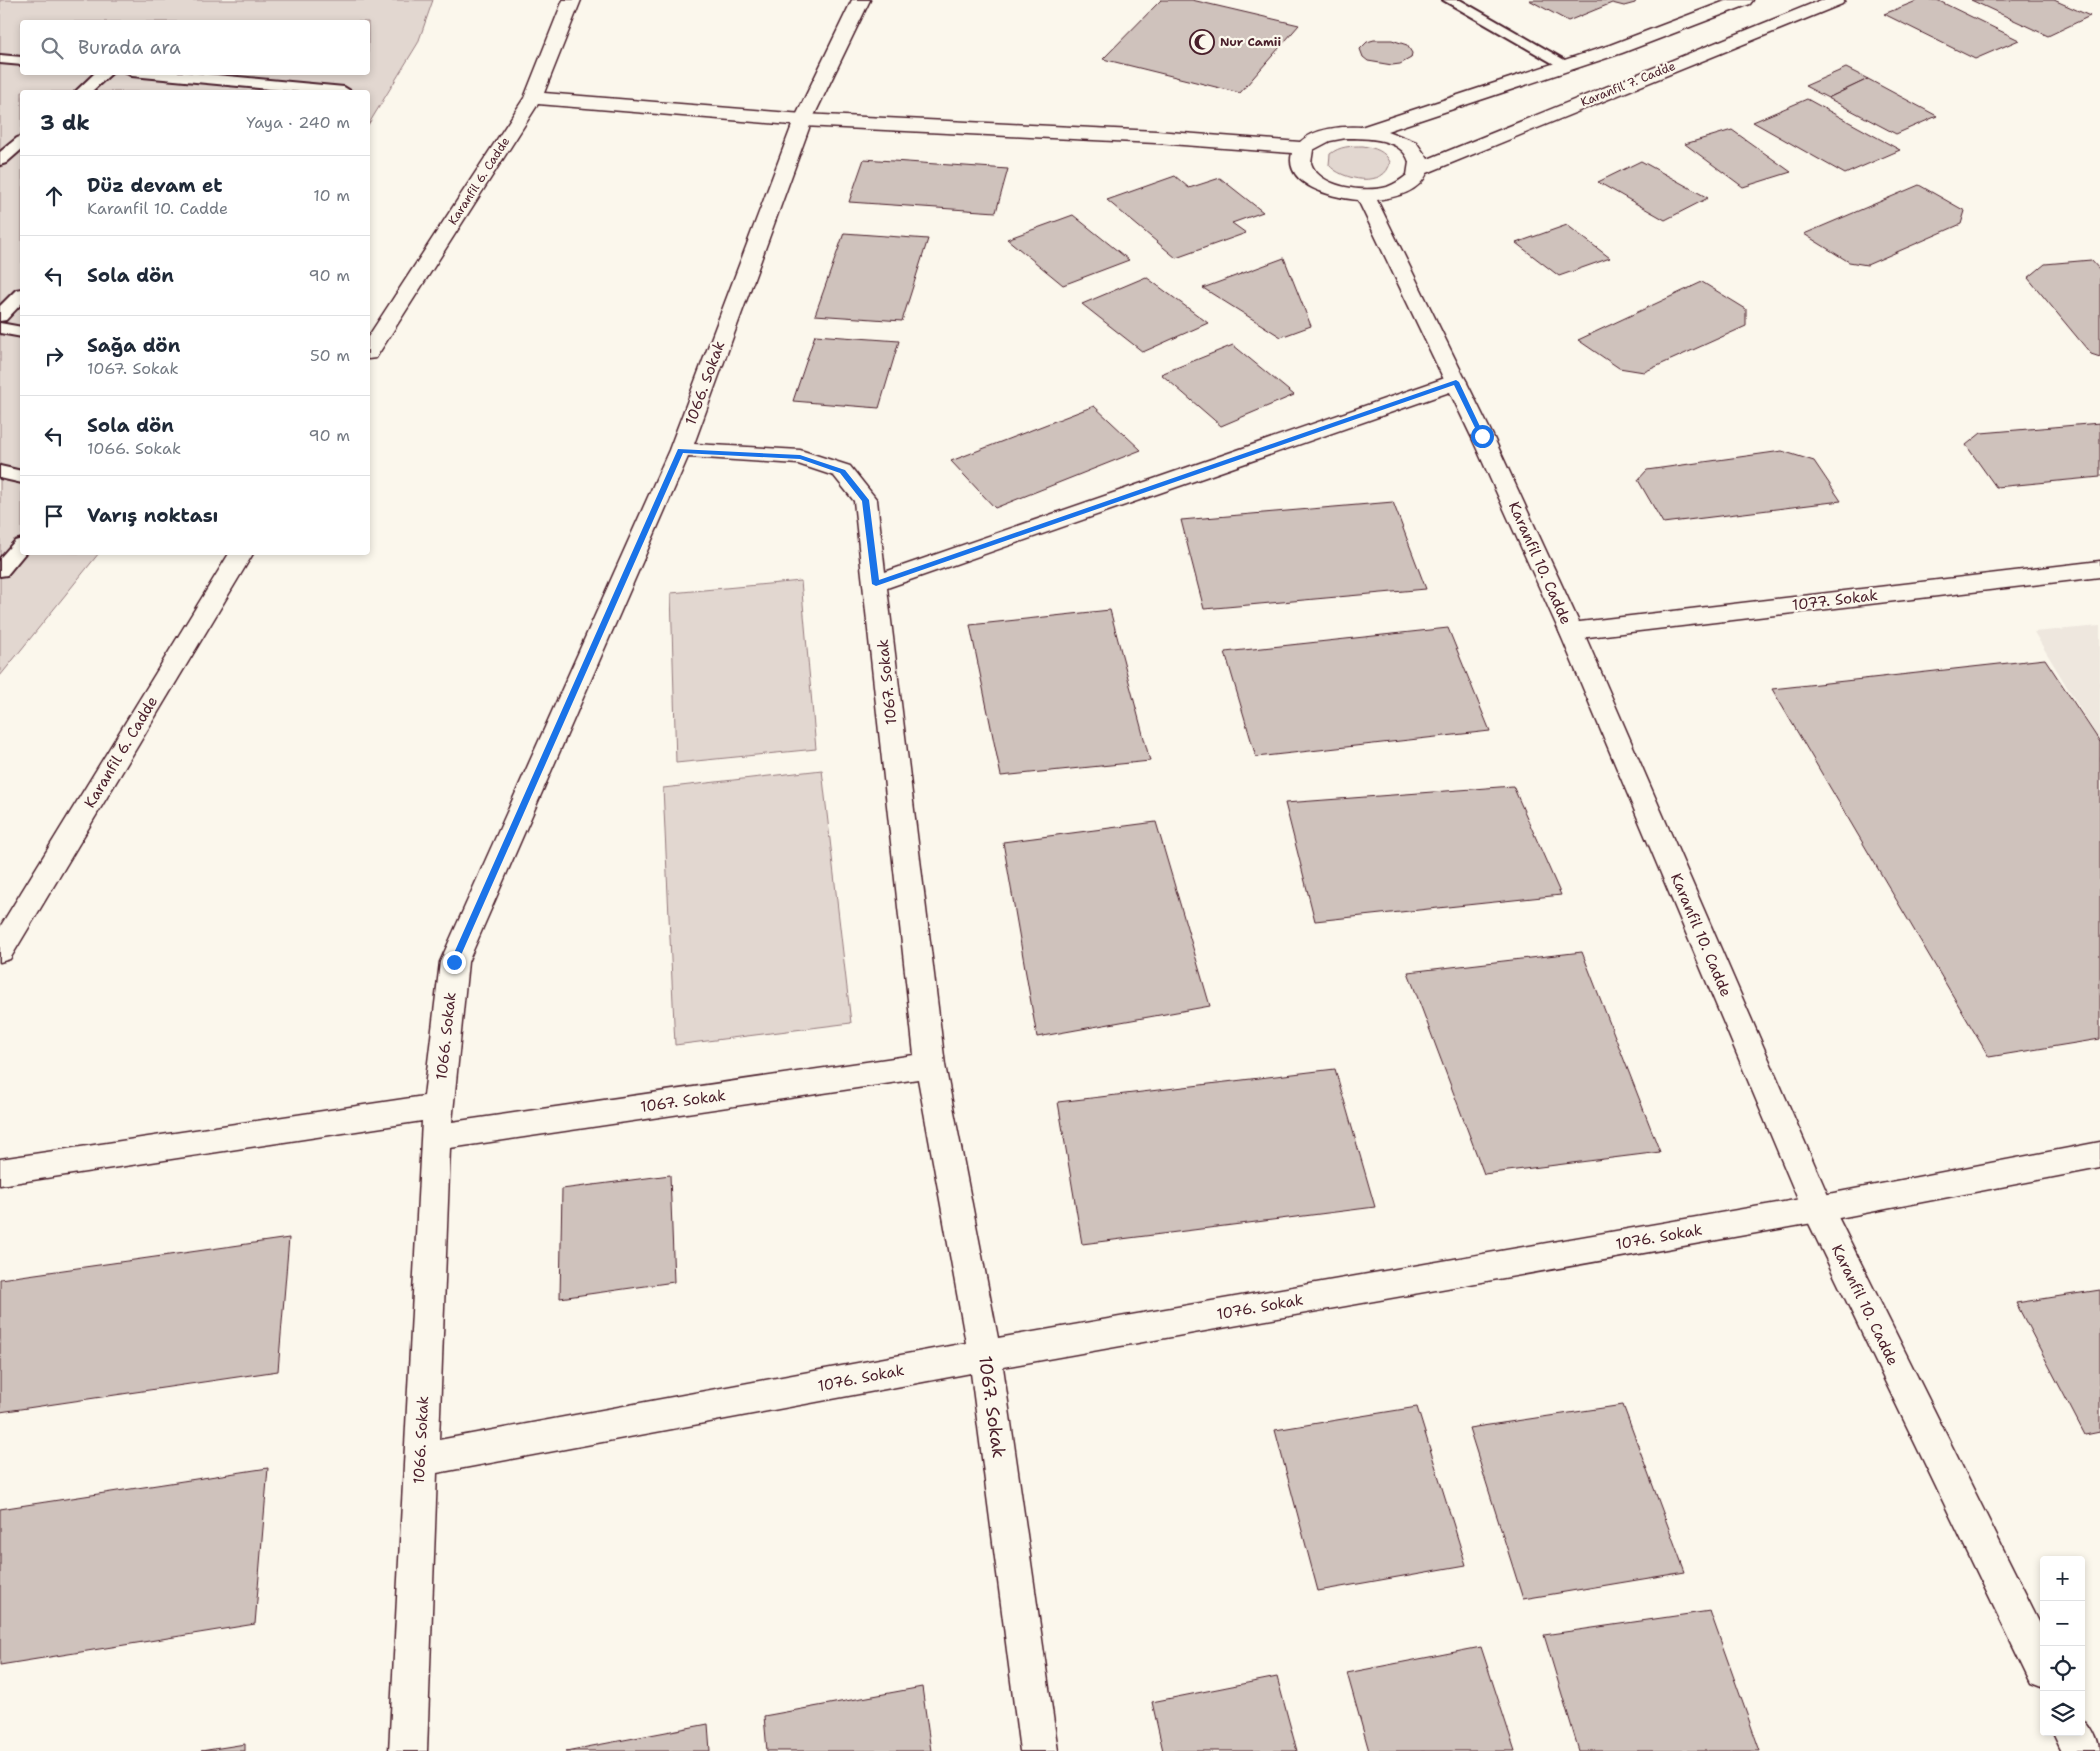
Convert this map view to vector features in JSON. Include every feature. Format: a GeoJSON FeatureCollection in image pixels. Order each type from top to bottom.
{"type":"FeatureCollection","features":[{"type":"Feature","properties":{"kind":"street","name":"Karanfil 6. Cadde"},"geometry":{"type":"LineString","coordinates":[[370,350],[533,98],[572,0]]}},
{"type":"Feature","properties":{"kind":"street","name":"1066. Sokak"},"geometry":{"type":"LineString","coordinates":[[408,1751],[435,1137],[454,962],[680,450],[803,120],[861,0]]}},
{"type":"Feature","properties":{"kind":"street"},"geometry":{"type":"LineString","coordinates":[[1365,132],[1399,141],[1411,150],[1419,159],[1419,169],[1414,179],[1402,187],[1385,193],[1345,193],[1326,187],[1311,179],[1303,169],[1300,158],[1305,148],[1315,140],[1329,134],[1365,132],[1568,66],[1744,0]]}},
{"type":"Feature","properties":{"kind":"street","name":"Karanfil 7. Cadde"},"geometry":{"type":"LineString","coordinates":[[1419,169],[1836,0]]}},
{"type":"Feature","properties":{"kind":"street"},"geometry":{"type":"LineString","coordinates":[[533,98],[803,120],[1156,137],[1305,148]]}},
{"type":"Feature","properties":{"kind":"street","name":"Karanfil 10. Cadde"},"geometry":{"type":"LineString","coordinates":[[1365,194],[1456,382],[1571,631],[1818,1209],[2040,1663]]}},
{"type":"Feature","properties":{"kind":"street"},"geometry":{"type":"LineString","coordinates":[[876,584],[1456,382]]}},
{"type":"Feature","properties":{"kind":"street","name":"1067. Sokak"},"geometry":{"type":"LineString","coordinates":[[680,450],[800,457],[842,471],[866,500],[930,1065],[985,1355],[1039,1751]]}},
{"type":"Feature","properties":{"kind":"street","name":"Karanfil 6. Cadde"},"geometry":{"type":"LineString","coordinates":[[0,952],[240,555]]}},
{"type":"Feature","properties":{"kind":"street","name":"1077. Sokak"},"geometry":{"type":"LineString","coordinates":[[1571,631],[2100,569]]}},
{"type":"Feature","properties":{"kind":"street","name":"1067. Sokak"},"geometry":{"type":"LineString","coordinates":[[435,1137],[930,1065]]}},
{"type":"Feature","properties":{"kind":"street"},"geometry":{"type":"LineString","coordinates":[[0,1172],[438,1106]]}},
{"type":"Feature","properties":{"kind":"street","name":"1076. Sokak"},"geometry":{"type":"LineString","coordinates":[[420,1460],[985,1355],[1818,1209],[2100,1155]]}},
{"type":"Feature","properties":{"kind":"street"},"geometry":{"type":"LineString","coordinates":[[2076,1736],[2083,1751]]}},
{"type":"Feature","properties":{"kind":"lane"},"geometry":{"type":"LineString","coordinates":[[1450,0],[1568,66]]}},
{"type":"Feature","properties":{"kind":"lane"},"geometry":{"type":"LineString","coordinates":[[0,59],[20,61]]}},
{"type":"Feature","properties":{"kind":"lane"},"geometry":{"type":"LineString","coordinates":[[84,90],[102,75]]}},
{"type":"Feature","properties":{"kind":"lane"},"geometry":{"type":"LineString","coordinates":[[153,75],[243,88],[294,90]]}},
{"type":"Feature","properties":{"kind":"lane"},"geometry":{"type":"LineString","coordinates":[[0,160],[20,143]]}},
{"type":"Feature","properties":{"kind":"lane"},"geometry":{"type":"LineString","coordinates":[[0,316],[20,296]]}},
{"type":"Feature","properties":{"kind":"lane"},"geometry":{"type":"LineString","coordinates":[[0,328],[20,332]]}},
{"type":"Feature","properties":{"kind":"lane"},"geometry":{"type":"LineString","coordinates":[[0,472],[20,477]]}},
{"type":"Feature","properties":{"kind":"lane"},"geometry":{"type":"LineString","coordinates":[[0,570],[20,547]]}},
{"type":"Feature","properties":{"kind":"shaded area"},"geometry":{"type":"Polygon","coordinates":[[[0,0],[433,0],[418,43],[370,122],[370,90],[20,90],[20,555],[97,555],[0,676],[0,0]]]}},
{"type":"Feature","properties":{"kind":"shaded area"},"geometry":{"type":"Polygon","coordinates":[[[1363,146],[1379,151],[1388,158],[1390,162],[1387,170],[1380,176],[1372,179],[1353,178],[1343,175],[1329,165],[1330,154],[1334,151],[1346,147],[1363,146]]]}},
{"type":"Feature","properties":{"kind":"shaded area"},"geometry":{"type":"Polygon","coordinates":[[[801,581],[816,749],[676,763],[671,593],[801,581]]]}},
{"type":"Feature","properties":{"kind":"shaded area"},"geometry":{"type":"Polygon","coordinates":[[[2100,626],[2100,742],[2034,632],[2100,626]]]}},
{"type":"Feature","properties":{"kind":"shaded area"},"geometry":{"type":"Polygon","coordinates":[[[822,770],[851,1023],[675,1045],[663,788],[822,770]]]}},
{"type":"Feature","properties":{"kind":"building","name":"Nur Camii"},"geometry":{"type":"Polygon","coordinates":[[[1161,0],[1192,0],[1299,25],[1240,93],[1103,59],[1161,0]]]}},
{"type":"Feature","properties":{"kind":"building"},"geometry":{"type":"Polygon","coordinates":[[[1529,0],[1636,0],[1635,3],[1624,6],[1612,3],[1568,21],[1529,0]]]}},
{"type":"Feature","properties":{"kind":"building"},"geometry":{"type":"Polygon","coordinates":[[[1919,0],[1937,0],[2019,40],[1975,59],[1884,14],[1919,0]]]}},
{"type":"Feature","properties":{"kind":"building"},"geometry":{"type":"Polygon","coordinates":[[[1971,0],[2054,0],[2090,16],[2048,36],[1971,0]]]}},
{"type":"Feature","properties":{"kind":"building"},"geometry":{"type":"Polygon","coordinates":[[[1392,40],[1407,45],[1412,53],[1411,58],[1400,64],[1392,65],[1368,61],[1363,57],[1360,49],[1367,42],[1392,40]]]}},
{"type":"Feature","properties":{"kind":"building"},"geometry":{"type":"Polygon","coordinates":[[[1846,68],[1868,79],[1828,98],[1805,86],[1846,68]]]}},
{"type":"Feature","properties":{"kind":"building"},"geometry":{"type":"Polygon","coordinates":[[[1868,79],[1937,116],[1896,134],[1828,98],[1868,79]]]}},
{"type":"Feature","properties":{"kind":"building"},"geometry":{"type":"Polygon","coordinates":[[[1807,99],[1900,150],[1845,174],[1753,122],[1807,99]]]}},
{"type":"Feature","properties":{"kind":"building"},"geometry":{"type":"Polygon","coordinates":[[[1732,130],[1791,172],[1743,187],[1685,144],[1732,130]]]}},
{"type":"Feature","properties":{"kind":"building"},"geometry":{"type":"Polygon","coordinates":[[[864,159],[1008,169],[996,212],[849,202],[864,159]]]}},
{"type":"Feature","properties":{"kind":"building"},"geometry":{"type":"Polygon","coordinates":[[[1641,161],[1708,198],[1665,220],[1598,182],[1641,161]]]}},
{"type":"Feature","properties":{"kind":"building"},"geometry":{"type":"Polygon","coordinates":[[[1175,176],[1189,188],[1220,178],[1263,212],[1232,223],[1246,233],[1176,258],[1107,200],[1175,176]]]}},
{"type":"Feature","properties":{"kind":"building"},"geometry":{"type":"Polygon","coordinates":[[[1919,185],[1965,211],[1961,224],[1867,265],[1849,262],[1804,234],[1919,185]]]}},
{"type":"Feature","properties":{"kind":"building"},"geometry":{"type":"Polygon","coordinates":[[[1073,215],[1129,260],[1063,285],[1007,239],[1073,215]]]}},
{"type":"Feature","properties":{"kind":"building"},"geometry":{"type":"Polygon","coordinates":[[[1567,225],[1610,258],[1559,276],[1516,243],[1567,225]]]}},
{"type":"Feature","properties":{"kind":"building"},"geometry":{"type":"Polygon","coordinates":[[[844,233],[928,239],[902,321],[815,315],[844,233]]]}},
{"type":"Feature","properties":{"kind":"building"},"geometry":{"type":"Polygon","coordinates":[[[1284,258],[1311,326],[1281,337],[1203,288],[1284,258]]]}},
{"type":"Feature","properties":{"kind":"building"},"geometry":{"type":"Polygon","coordinates":[[[2091,260],[2100,270],[2100,357],[2091,354],[2028,278],[2045,264],[2091,260]]]}},
{"type":"Feature","properties":{"kind":"building"},"geometry":{"type":"Polygon","coordinates":[[[1146,277],[1208,323],[1143,352],[1082,304],[1146,277]]]}},
{"type":"Feature","properties":{"kind":"building"},"geometry":{"type":"Polygon","coordinates":[[[1702,282],[1746,309],[1746,326],[1644,372],[1619,368],[1578,340],[1702,282]]]}},
{"type":"Feature","properties":{"kind":"building"},"geometry":{"type":"Polygon","coordinates":[[[815,335],[899,341],[879,408],[793,401],[815,335]]]}},
{"type":"Feature","properties":{"kind":"building"},"geometry":{"type":"Polygon","coordinates":[[[1233,345],[1294,395],[1221,426],[1161,374],[1233,345]]]}},
{"type":"Feature","properties":{"kind":"building"},"geometry":{"type":"Polygon","coordinates":[[[1094,406],[1141,450],[995,508],[951,461],[1094,406]]]}},
{"type":"Feature","properties":{"kind":"building"},"geometry":{"type":"Polygon","coordinates":[[[2100,423],[2100,477],[1996,487],[1966,445],[1981,433],[2100,423]]]}},
{"type":"Feature","properties":{"kind":"building"},"geometry":{"type":"Polygon","coordinates":[[[1782,451],[1814,461],[1841,501],[1663,523],[1638,480],[1647,470],[1782,451]]]}},
{"type":"Feature","properties":{"kind":"building"},"geometry":{"type":"Polygon","coordinates":[[[1393,502],[1426,589],[1204,609],[1181,520],[1393,502]]]}},
{"type":"Feature","properties":{"kind":"building"},"geometry":{"type":"Polygon","coordinates":[[[1110,610],[1150,761],[1001,776],[970,625],[1110,610]]]}},
{"type":"Feature","properties":{"kind":"building"},"geometry":{"type":"Polygon","coordinates":[[[1448,628],[1490,731],[1256,757],[1225,652],[1448,628]]]}},
{"type":"Feature","properties":{"kind":"building"},"geometry":{"type":"Polygon","coordinates":[[[2045,659],[2100,742],[2100,1039],[1989,1057],[1772,689],[2045,659]]]}},
{"type":"Feature","properties":{"kind":"building"},"geometry":{"type":"Polygon","coordinates":[[[1513,786],[1561,895],[1315,921],[1285,803],[1513,786]]]}},
{"type":"Feature","properties":{"kind":"building"},"geometry":{"type":"Polygon","coordinates":[[[1156,822],[1210,1006],[1037,1037],[1003,842],[1156,822]]]}},
{"type":"Feature","properties":{"kind":"building"},"geometry":{"type":"Polygon","coordinates":[[[1582,952],[1660,1152],[1484,1174],[1408,972],[1582,952]]]}},
{"type":"Feature","properties":{"kind":"building"},"geometry":{"type":"Polygon","coordinates":[[[1335,1069],[1375,1207],[1082,1244],[1058,1102],[1335,1069]]]}},
{"type":"Feature","properties":{"kind":"building"},"geometry":{"type":"Polygon","coordinates":[[[670,1175],[674,1282],[560,1298],[562,1189],[670,1175]]]}},
{"type":"Feature","properties":{"kind":"building"},"geometry":{"type":"Polygon","coordinates":[[[289,1238],[278,1371],[0,1412],[0,1279],[289,1238]]]}},
{"type":"Feature","properties":{"kind":"building"},"geometry":{"type":"Polygon","coordinates":[[[2100,1290],[2100,1432],[2085,1435],[2016,1303],[2100,1290]]]}},
{"type":"Feature","properties":{"kind":"building"},"geometry":{"type":"Polygon","coordinates":[[[1623,1405],[1685,1572],[1523,1599],[1469,1428],[1623,1405]]]}},
{"type":"Feature","properties":{"kind":"building"},"geometry":{"type":"Polygon","coordinates":[[[1417,1407],[1466,1565],[1318,1591],[1275,1430],[1417,1407]]]}},
{"type":"Feature","properties":{"kind":"building"},"geometry":{"type":"Polygon","coordinates":[[[268,1468],[255,1624],[0,1665],[0,1509],[268,1468]]]}},
{"type":"Feature","properties":{"kind":"building"},"geometry":{"type":"Polygon","coordinates":[[[1710,1611],[1760,1751],[1579,1751],[1544,1635],[1710,1611]]]}},
{"type":"Feature","properties":{"kind":"building"},"geometry":{"type":"Polygon","coordinates":[[[1481,1647],[1515,1751],[1369,1751],[1347,1673],[1481,1647]]]}},
{"type":"Feature","properties":{"kind":"building"},"geometry":{"type":"Polygon","coordinates":[[[1277,1677],[1297,1751],[1163,1751],[1152,1702],[1277,1677]]]}},
{"type":"Feature","properties":{"kind":"building"},"geometry":{"type":"Polygon","coordinates":[[[922,1687],[931,1751],[767,1751],[764,1716],[922,1687]]]}},
{"type":"Feature","properties":{"kind":"building"},"geometry":{"type":"Polygon","coordinates":[[[708,1724],[710,1751],[566,1751],[708,1724]]]}},
{"type":"Feature","properties":{"kind":"building"},"geometry":{"type":"Polygon","coordinates":[[[245,1744],[245,1751],[201,1751],[245,1744]]]}},
{"type":"Feature","properties":{"kind":"place","name":"Nur Camii"},"geometry":{"type":"Point","coordinates":[1202,42]}},
{"type":"Feature","properties":{"kind":"route"},"geometry":{"type":"LineString","coordinates":[[454,962],[680,450],[800,457],[842,471],[866,500],[876,584],[1456,382],[1482,436]]}}]}
